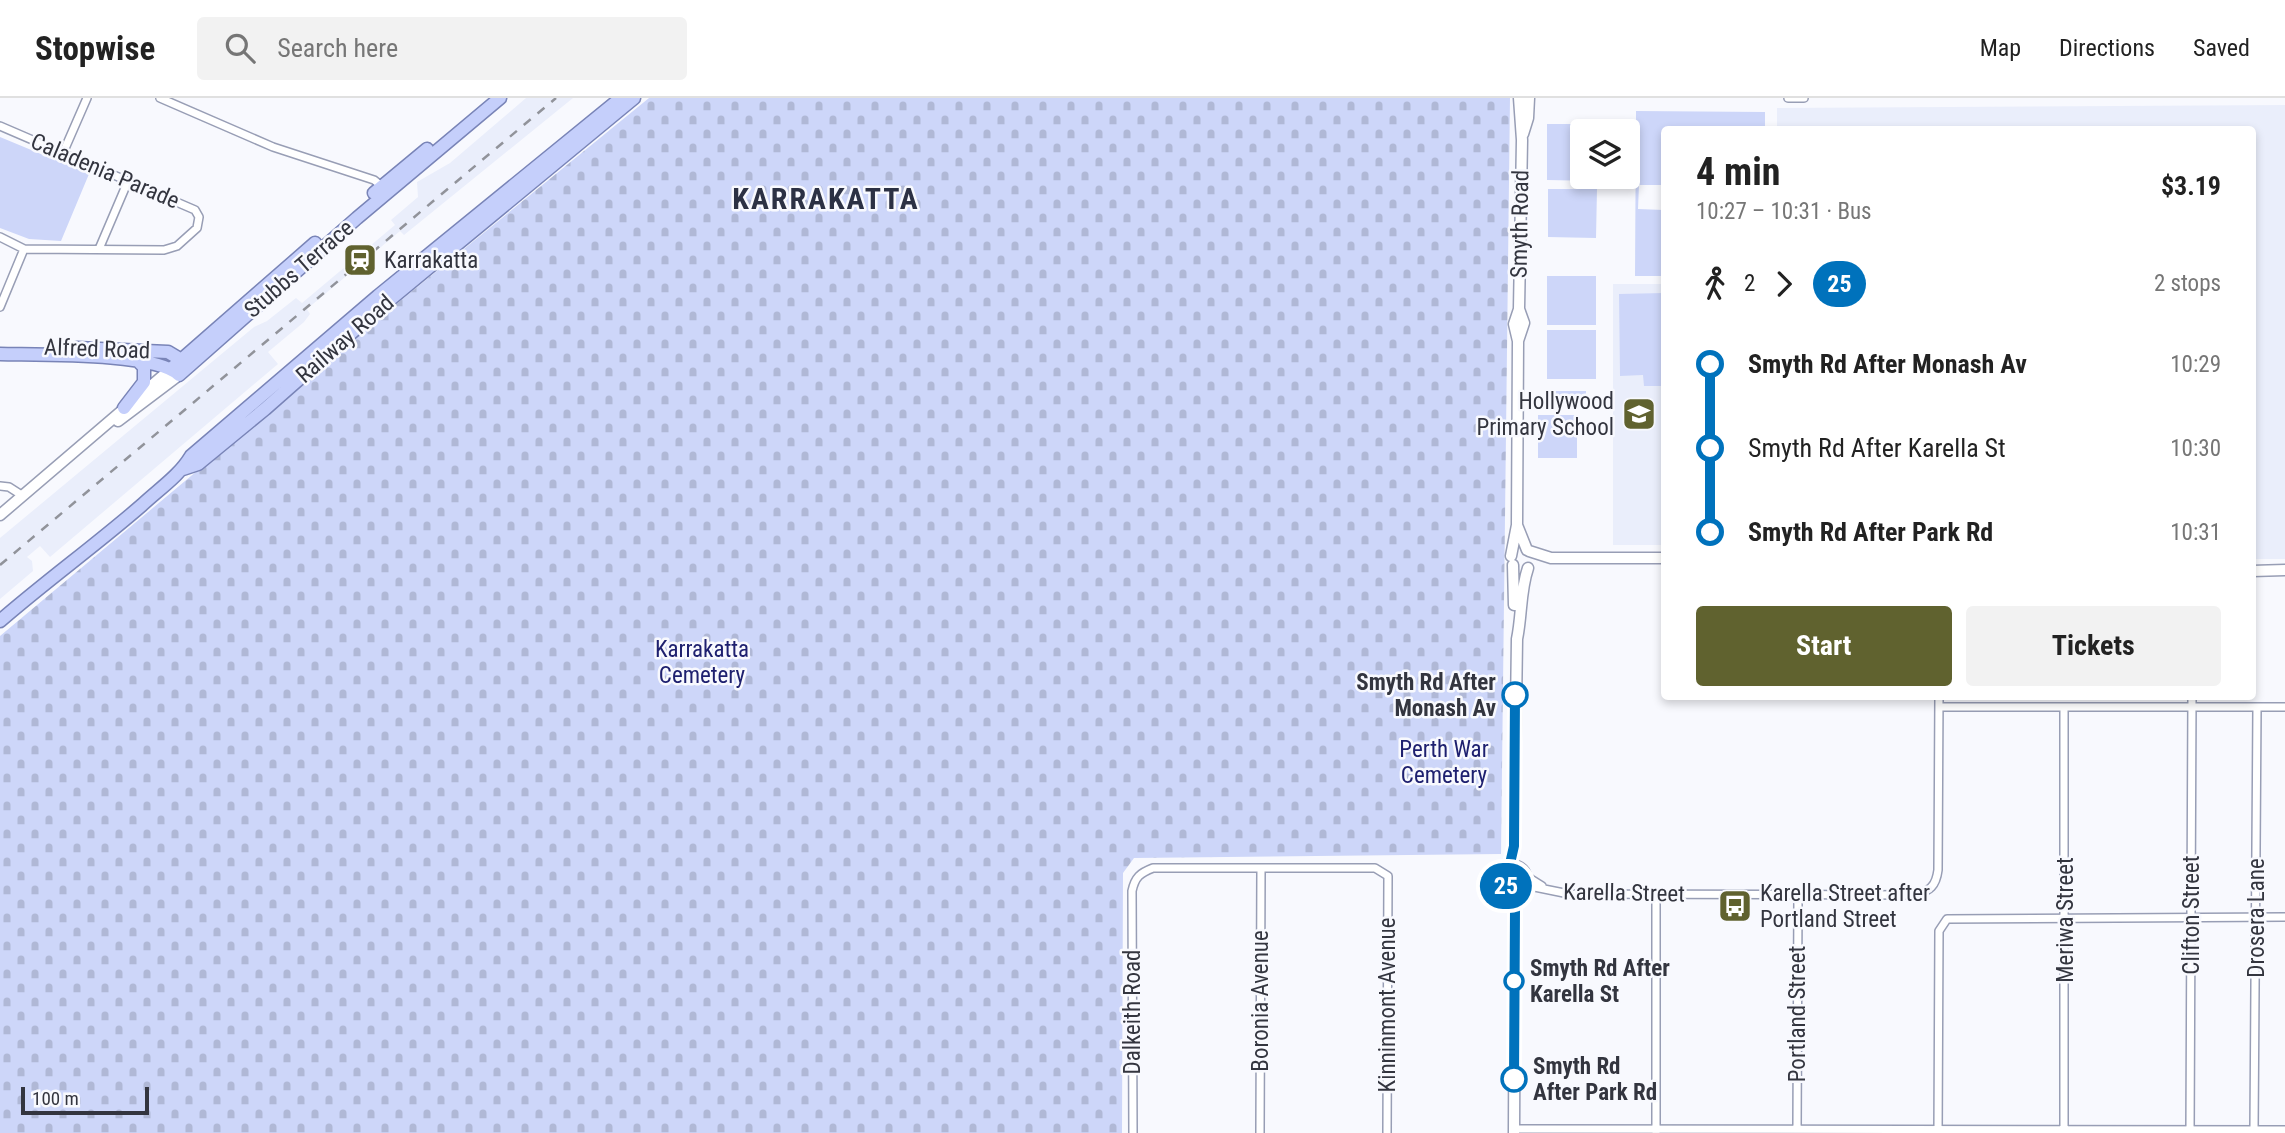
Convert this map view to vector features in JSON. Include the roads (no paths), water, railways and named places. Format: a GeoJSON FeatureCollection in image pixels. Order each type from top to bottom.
{"type":"FeatureCollection","features":[{"type":"Feature","properties":{"kind":"main road","name":"Stubbs Terrace"},"geometry":{"type":"LineString","coordinates":[[175,372],[490,98]]}},
{"type":"Feature","properties":{"kind":"main road","name":"Stubbs Terrace"},"geometry":{"type":"LineString","coordinates":[[381,193],[500,98]]}},
{"type":"Feature","properties":{"kind":"main road","name":"Railway Road"},"geometry":{"type":"LineString","coordinates":[[0,621],[183,469],[191,456],[378,296],[621,98]]}},
{"type":"Feature","properties":{"kind":"main road","name":"Railway Road"},"geometry":{"type":"LineString","coordinates":[[183,469],[198,464],[265,409],[375,312],[634,98]]}},
{"type":"Feature","properties":{"kind":"main road","name":"Alfred Road"},"geometry":{"type":"LineString","coordinates":[[0,347],[167,352],[187,362]]}},
{"type":"Feature","properties":{"kind":"main road","name":"Alfred Road"},"geometry":{"type":"LineString","coordinates":[[0,354],[69,355],[138,361],[159,364],[175,372]]}},
{"type":"Feature","properties":{"kind":"main road"},"geometry":{"type":"LineString","coordinates":[[124,408],[144,382],[144,367],[138,361]]}},
{"type":"Feature","properties":{"kind":"street"},"geometry":{"type":"LineString","coordinates":[[64,153],[87,98]]}},
{"type":"Feature","properties":{"kind":"street"},"geometry":{"type":"LineString","coordinates":[[160,98],[273,147],[363,178],[366,186],[381,193]]}},
{"type":"Feature","properties":{"kind":"street","name":"Smyth Road"},"geometry":{"type":"LineString","coordinates":[[1517,639],[1513,622],[1512,560],[1517,525],[1518,341],[1514,324],[1519,309],[1522,140],[1519,98]]}},
{"type":"Feature","properties":{"kind":"street","name":"Smyth Road"},"geometry":{"type":"LineString","coordinates":[[1522,140],[1528,118],[1528,98]]}},
{"type":"Feature","properties":{"kind":"street"},"geometry":{"type":"LineString","coordinates":[[1788,98],[1804,98]]}},
{"type":"Feature","properties":{"kind":"street","name":"Caladenia Parade"},"geometry":{"type":"LineString","coordinates":[[0,126],[195,210],[199,217],[197,228],[177,246],[164,250],[24,249],[0,237]]}},
{"type":"Feature","properties":{"kind":"street"},"geometry":{"type":"LineString","coordinates":[[99,249],[128,181]]}},
{"type":"Feature","properties":{"kind":"street"},"geometry":{"type":"LineString","coordinates":[[0,307],[24,249]]}},
{"type":"Feature","properties":{"kind":"street","name":"Stubbs Terrace"},"geometry":{"type":"LineString","coordinates":[[0,515],[124,408],[175,372]]}},
{"type":"Feature","properties":{"kind":"street","name":"Stubbs Terrace"},"geometry":{"type":"LineString","coordinates":[[94,436],[131,412],[175,372]]}},
{"type":"Feature","properties":{"kind":"street"},"geometry":{"type":"LineString","coordinates":[[0,486],[9,487],[23,496]]}},
{"type":"Feature","properties":{"kind":"street","name":"Smyth Road"},"geometry":{"type":"LineString","coordinates":[[1517,525],[1528,550]]}},
{"type":"Feature","properties":{"kind":"street"},"geometry":{"type":"LineString","coordinates":[[1550,558],[1520,570],[1512,560],[1518,549],[1550,558],[1661,558]]}},
{"type":"Feature","properties":{"kind":"street"},"geometry":{"type":"LineString","coordinates":[[1528,550],[1532,557],[1529,567]]}},
{"type":"Feature","properties":{"kind":"street","name":"Smyth Road"},"geometry":{"type":"LineString","coordinates":[[1509,889],[1503,878],[1520,877],[1514,846],[1517,639],[1521,621],[1522,588],[1529,567]]}},
{"type":"Feature","properties":{"kind":"street"},"geometry":{"type":"LineString","coordinates":[[2256,570],[2285,570]]}},
{"type":"Feature","properties":{"kind":"street"},"geometry":{"type":"LineString","coordinates":[[1939,700],[1939,707],[2285,706]]}},
{"type":"Feature","properties":{"kind":"street","name":"Clifton Street"},"geometry":{"type":"LineString","coordinates":[[2190,1131],[2192,700]]}},
{"type":"Feature","properties":{"kind":"street","name":"Meriwa Street"},"geometry":{"type":"LineString","coordinates":[[2064,706],[2064,1131]]}},
{"type":"Feature","properties":{"kind":"street","name":"Drosera Lane"},"geometry":{"type":"LineString","coordinates":[[2254,1130],[2256,706]]}},
{"type":"Feature","properties":{"kind":"street","name":"Karella Street"},"geometry":{"type":"LineString","coordinates":[[1520,877],[1545,889],[1569,894],[1915,895],[1927,891],[1937,882],[1939,707]]}},
{"type":"Feature","properties":{"kind":"street","name":"Dalkeith Road"},"geometry":{"type":"LineString","coordinates":[[1133,1133],[1134,880],[1141,873],[1153,868],[1261,868]]}},
{"type":"Feature","properties":{"kind":"street","name":"Kinninmont Avenue"},"geometry":{"type":"LineString","coordinates":[[1261,868],[1375,868],[1388,876],[1387,1133]]}},
{"type":"Feature","properties":{"kind":"street","name":"Boronia Avenue"},"geometry":{"type":"LineString","coordinates":[[1260,1133],[1261,868]]}},
{"type":"Feature","properties":{"kind":"street"},"geometry":{"type":"LineString","coordinates":[[1515,908],[1509,889],[1516,890],[1520,877]]}},
{"type":"Feature","properties":{"kind":"street"},"geometry":{"type":"LineString","coordinates":[[1520,877],[1515,908],[1514,1131],[2285,1130]]}},
{"type":"Feature","properties":{"kind":"street"},"geometry":{"type":"LineString","coordinates":[[1656,895],[1656,1131]]}},
{"type":"Feature","properties":{"kind":"street","name":"Portland Street"},"geometry":{"type":"LineString","coordinates":[[1797,1131],[1798,895]]}},
{"type":"Feature","properties":{"kind":"street"},"geometry":{"type":"LineString","coordinates":[[1938,1131],[1939,931],[1947,919],[2285,917]]}},
{"type":"Feature","properties":{"kind":"railway"},"geometry":{"type":"LineString","coordinates":[[0,565],[556,98]]}},
{"type":"Feature","properties":{"kind":"place","name":"Karrakatta"},"geometry":{"type":"Point","coordinates":[360,260]}},
{"type":"Feature","properties":{"kind":"place","name":"Hollywood Primary School"},"geometry":{"type":"Point","coordinates":[1639,414]}},
{"type":"Feature","properties":{"kind":"place","name":"Smyth Rd After Monash Av"},"geometry":{"type":"Point","coordinates":[1515,695]}},
{"type":"Feature","properties":{"kind":"place","name":"Karella Street after Portland Street"},"geometry":{"type":"Point","coordinates":[1735,906]}},
{"type":"Feature","properties":{"kind":"place","name":"Smyth Rd After Karella St"},"geometry":{"type":"Point","coordinates":[1514,981]}},
{"type":"Feature","properties":{"kind":"place","name":"Smyth Rd After Park Rd"},"geometry":{"type":"Point","coordinates":[1514,1079]}},
{"type":"Feature","properties":{"kind":"district","name":"KARRAKATTA"},"geometry":{"type":"Point","coordinates":[826,198]}},
{"type":"Feature","properties":{"kind":"park label","name":"Karrakatta Cemetery"},"geometry":{"type":"Point","coordinates":[702,662]}},
{"type":"Feature","properties":{"kind":"park label","name":"Perth War Cemetery"},"geometry":{"type":"Point","coordinates":[1444,762]}}]}
